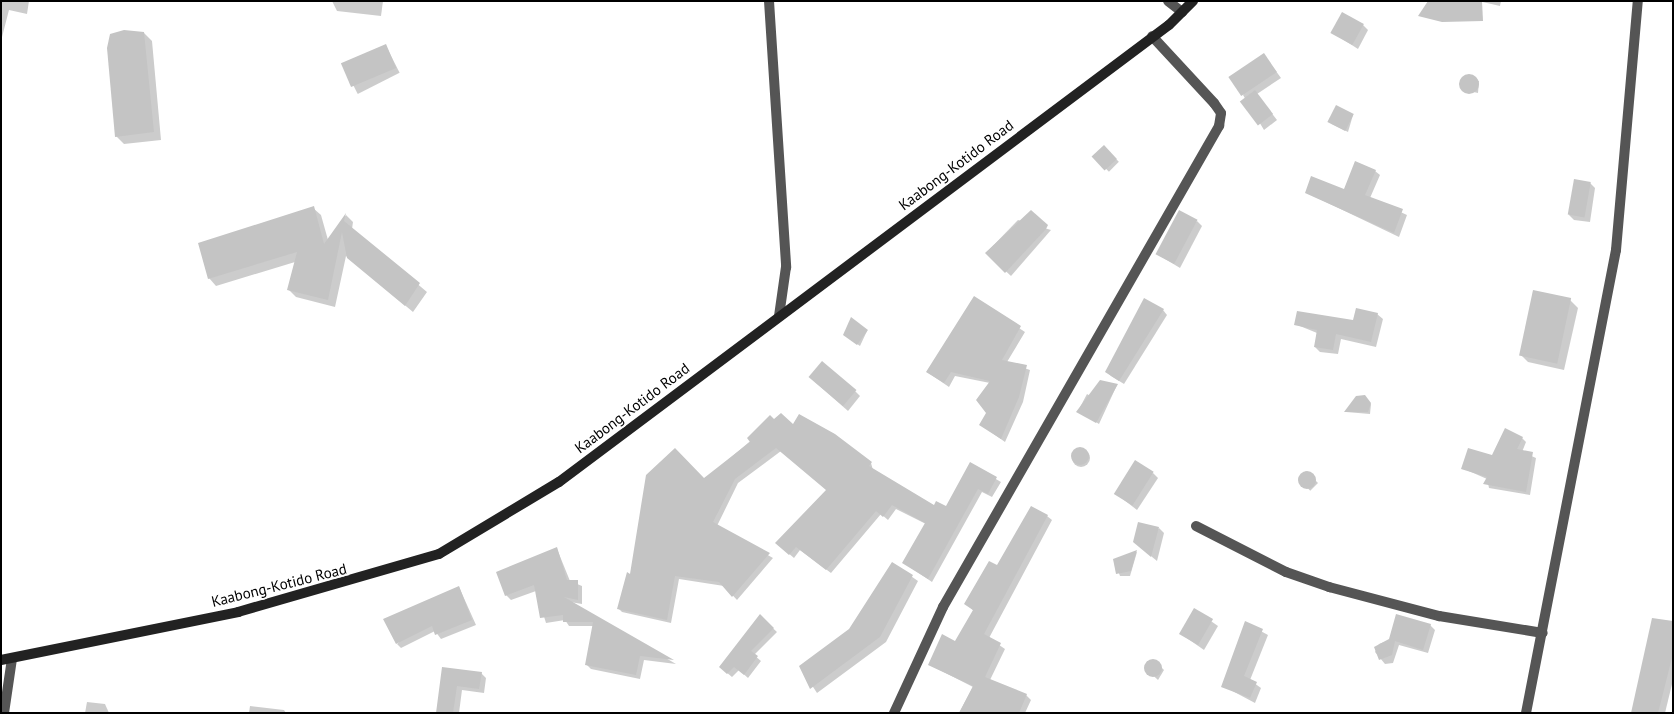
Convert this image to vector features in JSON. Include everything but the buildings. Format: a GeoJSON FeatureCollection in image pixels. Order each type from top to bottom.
{"type":"FeatureCollection","features":[{"type":"Feature","properties":{"kind":"main road","name":"Kaabong-Kotido Road"},"geometry":{"type":"LineString","coordinates":[[6,660],[238,612],[439,554],[559,482],[1152,36],[1193,1]]}},
{"type":"Feature","properties":{"kind":"street"},"geometry":{"type":"LineString","coordinates":[[769,1],[786,267],[779,316]]}},
{"type":"Feature","properties":{"kind":"street"},"geometry":{"type":"LineString","coordinates":[[1168,1],[1182,12]]}},
{"type":"Feature","properties":{"kind":"street"},"geometry":{"type":"LineString","coordinates":[[1526,713],[1616,250],[1638,1]]}},
{"type":"Feature","properties":{"kind":"street"},"geometry":{"type":"LineString","coordinates":[[894,713],[948,598],[1219,126],[1221,113],[1214,103],[1152,36]]}},
{"type":"Feature","properties":{"kind":"street"},"geometry":{"type":"LineString","coordinates":[[1196,526],[1286,572],[1329,587],[1439,616],[1543,632]]}},
{"type":"Feature","properties":{"kind":"street"},"geometry":{"type":"LineString","coordinates":[[4,713],[6,660]]}}]}
